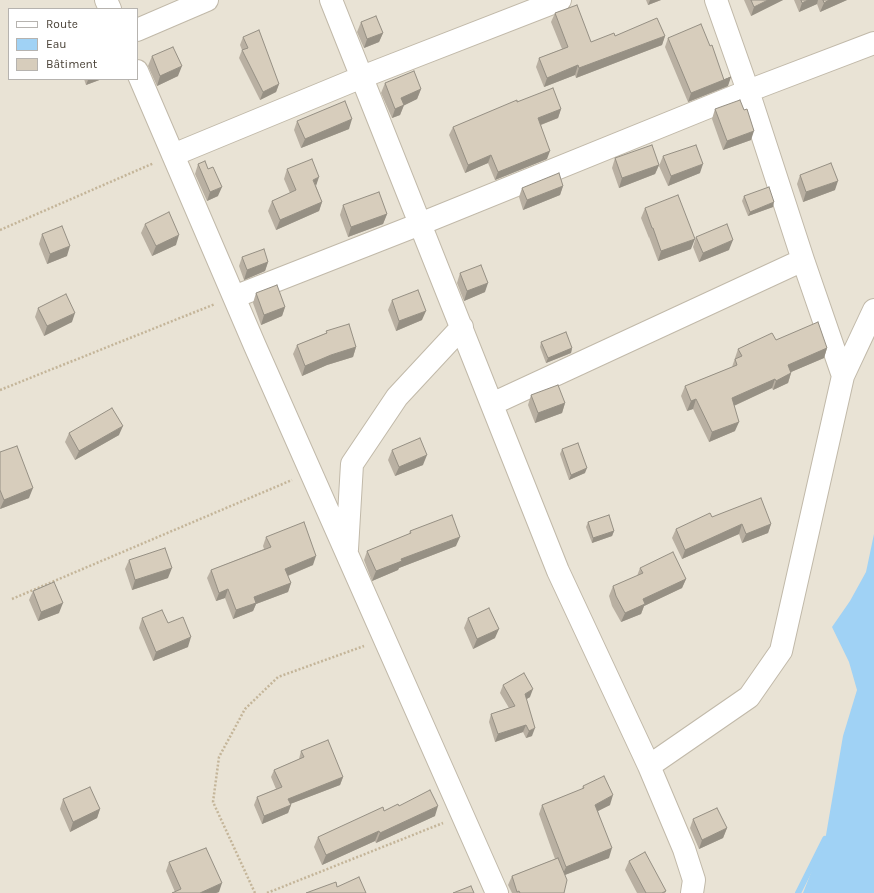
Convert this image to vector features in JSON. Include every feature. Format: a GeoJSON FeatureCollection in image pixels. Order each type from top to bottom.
{"type":"FeatureCollection","features":[{"type":"Feature","properties":{"kind":"street"},"geometry":{"type":"LineString","coordinates":[[138,30],[207,0]]}},
{"type":"Feature","properties":{"kind":"street"},"geometry":{"type":"LineString","coordinates":[[331,0],[558,571],[649,766],[684,849],[694,880],[692,893]]}},
{"type":"Feature","properties":{"kind":"street"},"geometry":{"type":"LineString","coordinates":[[173,155],[362,77],[560,0]]}},
{"type":"Feature","properties":{"kind":"street"},"geometry":{"type":"LineString","coordinates":[[716,0],[843,376]]}},
{"type":"Feature","properties":{"kind":"street"},"geometry":{"type":"LineString","coordinates":[[234,297],[420,224],[748,91],[874,43]]}},
{"type":"Feature","properties":{"kind":"street"},"geometry":{"type":"LineString","coordinates":[[138,73],[234,297],[497,893]]}},
{"type":"Feature","properties":{"kind":"street"},"geometry":{"type":"LineString","coordinates":[[492,404],[804,260]]}},
{"type":"Feature","properties":{"kind":"street"},"geometry":{"type":"LineString","coordinates":[[649,766],[749,697],[781,651],[843,376],[874,310]]}},
{"type":"Feature","properties":{"kind":"street"},"geometry":{"type":"LineString","coordinates":[[346,552],[352,464],[397,397],[462,327]]}},
{"type":"Feature","properties":{"kind":"path"},"geometry":{"type":"LineString","coordinates":[[0,230],[173,155]]}},
{"type":"Feature","properties":{"kind":"path"},"geometry":{"type":"LineString","coordinates":[[0,390],[234,297]]}},
{"type":"Feature","properties":{"kind":"path"},"geometry":{"type":"LineString","coordinates":[[12,599],[311,472]]}},
{"type":"Feature","properties":{"kind":"path"},"geometry":{"type":"LineString","coordinates":[[254,893],[213,802],[219,757],[244,709],[278,677],[385,638]]}},
{"type":"Feature","properties":{"kind":"path"},"geometry":{"type":"LineString","coordinates":[[267,893],[463,815]]}},
{"type":"Feature","properties":{"kind":"shaded area"},"geometry":{"type":"Polygon","coordinates":[[[0,0],[874,0],[874,893],[0,893],[0,0]]]}},
{"type":"Feature","properties":{"kind":"water"},"geometry":{"type":"Polygon","coordinates":[[[874,534],[874,893],[803,893],[826,835],[843,736],[857,690],[849,662],[832,627],[850,601],[866,572],[874,534]]]}},
{"type":"Feature","properties":{"kind":"building"},"geometry":{"type":"Polygon","coordinates":[[[751,0],[768,0],[754,7],[751,0]]]}},
{"type":"Feature","properties":{"kind":"building"},"geometry":{"type":"Polygon","coordinates":[[[801,0],[808,0],[802,3],[801,0]]]}},
{"type":"Feature","properties":{"kind":"building"},"geometry":{"type":"Polygon","coordinates":[[[577,5],[591,42],[614,33],[615,36],[657,18],[665,36],[579,68],[578,65],[547,78],[539,58],[568,47],[555,13],[577,5]]]}},
{"type":"Feature","properties":{"kind":"building"},"geometry":{"type":"Polygon","coordinates":[[[376,16],[383,33],[367,39],[361,22],[376,16]]]}},
{"type":"Feature","properties":{"kind":"building"},"geometry":{"type":"Polygon","coordinates":[[[701,24],[710,46],[712,45],[724,80],[691,93],[668,38],[701,24]]]}},
{"type":"Feature","properties":{"kind":"building"},"geometry":{"type":"Polygon","coordinates":[[[259,30],[279,84],[263,92],[242,50],[248,48],[243,37],[259,30]]]}},
{"type":"Feature","properties":{"kind":"building"},"geometry":{"type":"Polygon","coordinates":[[[173,47],[182,66],[160,76],[152,56],[173,47]]]}},
{"type":"Feature","properties":{"kind":"building"},"geometry":{"type":"Polygon","coordinates":[[[414,71],[421,89],[401,98],[404,105],[395,109],[385,83],[414,71]]]}},
{"type":"Feature","properties":{"kind":"building"},"geometry":{"type":"Polygon","coordinates":[[[553,88],[561,109],[538,118],[550,151],[498,172],[491,155],[468,165],[453,127],[517,100],[517,102],[553,88]]]}},
{"type":"Feature","properties":{"kind":"building"},"geometry":{"type":"Polygon","coordinates":[[[740,100],[744,110],[747,109],[754,131],[727,141],[715,109],[740,100]]]}},
{"type":"Feature","properties":{"kind":"building"},"geometry":{"type":"Polygon","coordinates":[[[345,101],[352,119],[305,139],[297,121],[345,101]]]}},
{"type":"Feature","properties":{"kind":"building"},"geometry":{"type":"Polygon","coordinates":[[[652,145],[659,165],[622,178],[615,158],[652,145]]]}},
{"type":"Feature","properties":{"kind":"building"},"geometry":{"type":"Polygon","coordinates":[[[696,145],[703,164],[671,176],[663,156],[696,145]]]}},
{"type":"Feature","properties":{"kind":"building"},"geometry":{"type":"Polygon","coordinates":[[[312,159],[319,177],[313,180],[322,202],[280,220],[272,201],[296,190],[287,169],[312,159]]]}},
{"type":"Feature","properties":{"kind":"building"},"geometry":{"type":"Polygon","coordinates":[[[205,161],[208,169],[213,167],[222,187],[210,192],[198,164],[205,161]]]}},
{"type":"Feature","properties":{"kind":"building"},"geometry":{"type":"Polygon","coordinates":[[[831,163],[838,181],[806,192],[800,175],[831,163]]]}},
{"type":"Feature","properties":{"kind":"building"},"geometry":{"type":"Polygon","coordinates":[[[559,173],[563,186],[527,200],[522,188],[559,173]]]}},
{"type":"Feature","properties":{"kind":"building"},"geometry":{"type":"Polygon","coordinates":[[[769,187],[774,202],[750,212],[744,196],[769,187]]]}},
{"type":"Feature","properties":{"kind":"building"},"geometry":{"type":"Polygon","coordinates":[[[379,192],[387,214],[351,227],[343,205],[379,192]]]}},
{"type":"Feature","properties":{"kind":"building"},"geometry":{"type":"Polygon","coordinates":[[[678,195],[695,239],[661,251],[645,208],[678,195]]]}},
{"type":"Feature","properties":{"kind":"building"},"geometry":{"type":"Polygon","coordinates":[[[169,212],[179,235],[156,246],[145,224],[169,212]]]}},
{"type":"Feature","properties":{"kind":"building"},"geometry":{"type":"Polygon","coordinates":[[[727,224],[733,240],[703,253],[696,237],[727,224]]]}},
{"type":"Feature","properties":{"kind":"building"},"geometry":{"type":"Polygon","coordinates":[[[62,226],[70,246],[50,254],[42,234],[62,226]]]}},
{"type":"Feature","properties":{"kind":"building"},"geometry":{"type":"Polygon","coordinates":[[[264,249],[268,262],[247,270],[242,257],[264,249]]]}},
{"type":"Feature","properties":{"kind":"building"},"geometry":{"type":"Polygon","coordinates":[[[481,265],[488,283],[467,291],[460,273],[481,265]]]}},
{"type":"Feature","properties":{"kind":"building"},"geometry":{"type":"Polygon","coordinates":[[[277,285],[285,307],[264,315],[256,293],[277,285]]]}},
{"type":"Feature","properties":{"kind":"building"},"geometry":{"type":"Polygon","coordinates":[[[418,290],[426,311],[399,321],[392,300],[418,290]]]}},
{"type":"Feature","properties":{"kind":"building"},"geometry":{"type":"Polygon","coordinates":[[[66,294],[75,313],[47,326],[38,308],[66,294]]]}},
{"type":"Feature","properties":{"kind":"building"},"geometry":{"type":"Polygon","coordinates":[[[818,322],[827,348],[788,365],[791,373],[776,381],[775,379],[732,398],[739,422],[712,432],[696,399],[691,401],[685,386],[737,365],[735,359],[742,356],[738,349],[772,333],[776,340],[818,322]]]}},
{"type":"Feature","properties":{"kind":"building"},"geometry":{"type":"Polygon","coordinates":[[[349,324],[356,347],[331,355],[305,366],[297,345],[327,333],[326,331],[349,324]]]}},
{"type":"Feature","properties":{"kind":"building"},"geometry":{"type":"Polygon","coordinates":[[[566,332],[572,348],[548,358],[541,342],[566,332]]]}},
{"type":"Feature","properties":{"kind":"building"},"geometry":{"type":"Polygon","coordinates":[[[558,385],[565,403],[538,413],[531,395],[558,385]]]}},
{"type":"Feature","properties":{"kind":"building"},"geometry":{"type":"Polygon","coordinates":[[[112,408],[123,426],[79,451],[69,433],[112,408]]]}},
{"type":"Feature","properties":{"kind":"building"},"geometry":{"type":"Polygon","coordinates":[[[420,438],[427,455],[399,467],[392,450],[420,438]]]}},
{"type":"Feature","properties":{"kind":"building"},"geometry":{"type":"Polygon","coordinates":[[[578,443],[587,468],[571,475],[562,449],[578,443]]]}},
{"type":"Feature","properties":{"kind":"building"},"geometry":{"type":"Polygon","coordinates":[[[17,446],[33,488],[4,500],[0,490],[0,452],[17,446]]]}},
{"type":"Feature","properties":{"kind":"building"},"geometry":{"type":"Polygon","coordinates":[[[761,498],[771,524],[746,534],[742,524],[685,550],[676,529],[710,513],[712,517],[761,498]]]}},
{"type":"Feature","properties":{"kind":"building"},"geometry":{"type":"Polygon","coordinates":[[[452,515],[460,537],[401,559],[402,561],[376,571],[367,551],[411,533],[410,531],[452,515]]]}},
{"type":"Feature","properties":{"kind":"building"},"geometry":{"type":"Polygon","coordinates":[[[609,515],[614,531],[593,538],[588,522],[609,515]]]}},
{"type":"Feature","properties":{"kind":"building"},"geometry":{"type":"Polygon","coordinates":[[[304,522],[316,556],[285,569],[291,583],[254,597],[256,603],[236,610],[228,589],[219,593],[211,570],[271,547],[266,537],[304,522]]]}},
{"type":"Feature","properties":{"kind":"building"},"geometry":{"type":"Polygon","coordinates":[[[165,548],[172,568],[135,580],[129,560],[165,548]]]}},
{"type":"Feature","properties":{"kind":"building"},"geometry":{"type":"Polygon","coordinates":[[[673,552],[686,579],[643,599],[645,604],[625,613],[616,596],[613,586],[643,573],[640,568],[673,552]]]}},
{"type":"Feature","properties":{"kind":"building"},"geometry":{"type":"Polygon","coordinates":[[[54,582],[63,603],[41,612],[33,591],[54,582]]]}},
{"type":"Feature","properties":{"kind":"building"},"geometry":{"type":"Polygon","coordinates":[[[489,608],[499,629],[477,639],[468,618],[489,608]]]}},
{"type":"Feature","properties":{"kind":"building"},"geometry":{"type":"Polygon","coordinates":[[[162,610],[168,623],[183,617],[191,637],[156,652],[142,618],[162,610]]]}},
{"type":"Feature","properties":{"kind":"building"},"geometry":{"type":"Polygon","coordinates":[[[524,673],[533,689],[525,694],[535,728],[529,731],[526,725],[498,734],[491,714],[515,706],[503,685],[524,673]]]}},
{"type":"Feature","properties":{"kind":"building"},"geometry":{"type":"Polygon","coordinates":[[[328,740],[343,777],[288,799],[291,805],[264,816],[257,797],[282,787],[274,770],[304,757],[301,751],[328,740]]]}},
{"type":"Feature","properties":{"kind":"building"},"geometry":{"type":"Polygon","coordinates":[[[604,776],[613,795],[595,805],[612,848],[566,867],[542,805],[584,788],[583,786],[604,776]]]}},
{"type":"Feature","properties":{"kind":"building"},"geometry":{"type":"Polygon","coordinates":[[[90,787],[100,809],[73,822],[63,799],[90,787]]]}},
{"type":"Feature","properties":{"kind":"building"},"geometry":{"type":"Polygon","coordinates":[[[430,790],[438,806],[380,833],[379,831],[326,855],[318,837],[383,807],[384,811],[398,804],[399,806],[430,790]]]}},
{"type":"Feature","properties":{"kind":"building"},"geometry":{"type":"Polygon","coordinates":[[[717,808],[727,828],[702,840],[693,819],[717,808]]]}},
{"type":"Feature","properties":{"kind":"building"},"geometry":{"type":"Polygon","coordinates":[[[206,848],[222,883],[200,893],[172,893],[181,889],[169,862],[206,848]]]}},
{"type":"Feature","properties":{"kind":"building"},"geometry":{"type":"Polygon","coordinates":[[[645,852],[666,891],[662,893],[646,893],[629,861],[645,852]]]}},
{"type":"Feature","properties":{"kind":"building"},"geometry":{"type":"Polygon","coordinates":[[[558,858],[567,880],[564,893],[517,892],[512,876],[558,858]]]}},
{"type":"Feature","properties":{"kind":"building"},"geometry":{"type":"Polygon","coordinates":[[[359,877],[366,893],[306,893],[336,882],[337,887],[359,877]]]}},
{"type":"Feature","properties":{"kind":"building"},"geometry":{"type":"Polygon","coordinates":[[[471,886],[474,893],[453,893],[471,886]]]}},
{"type":"Feature","properties":{"kind":"waterway"},"geometry":{"type":"LineString","coordinates":[[798,893],[825,839]]}}]}
